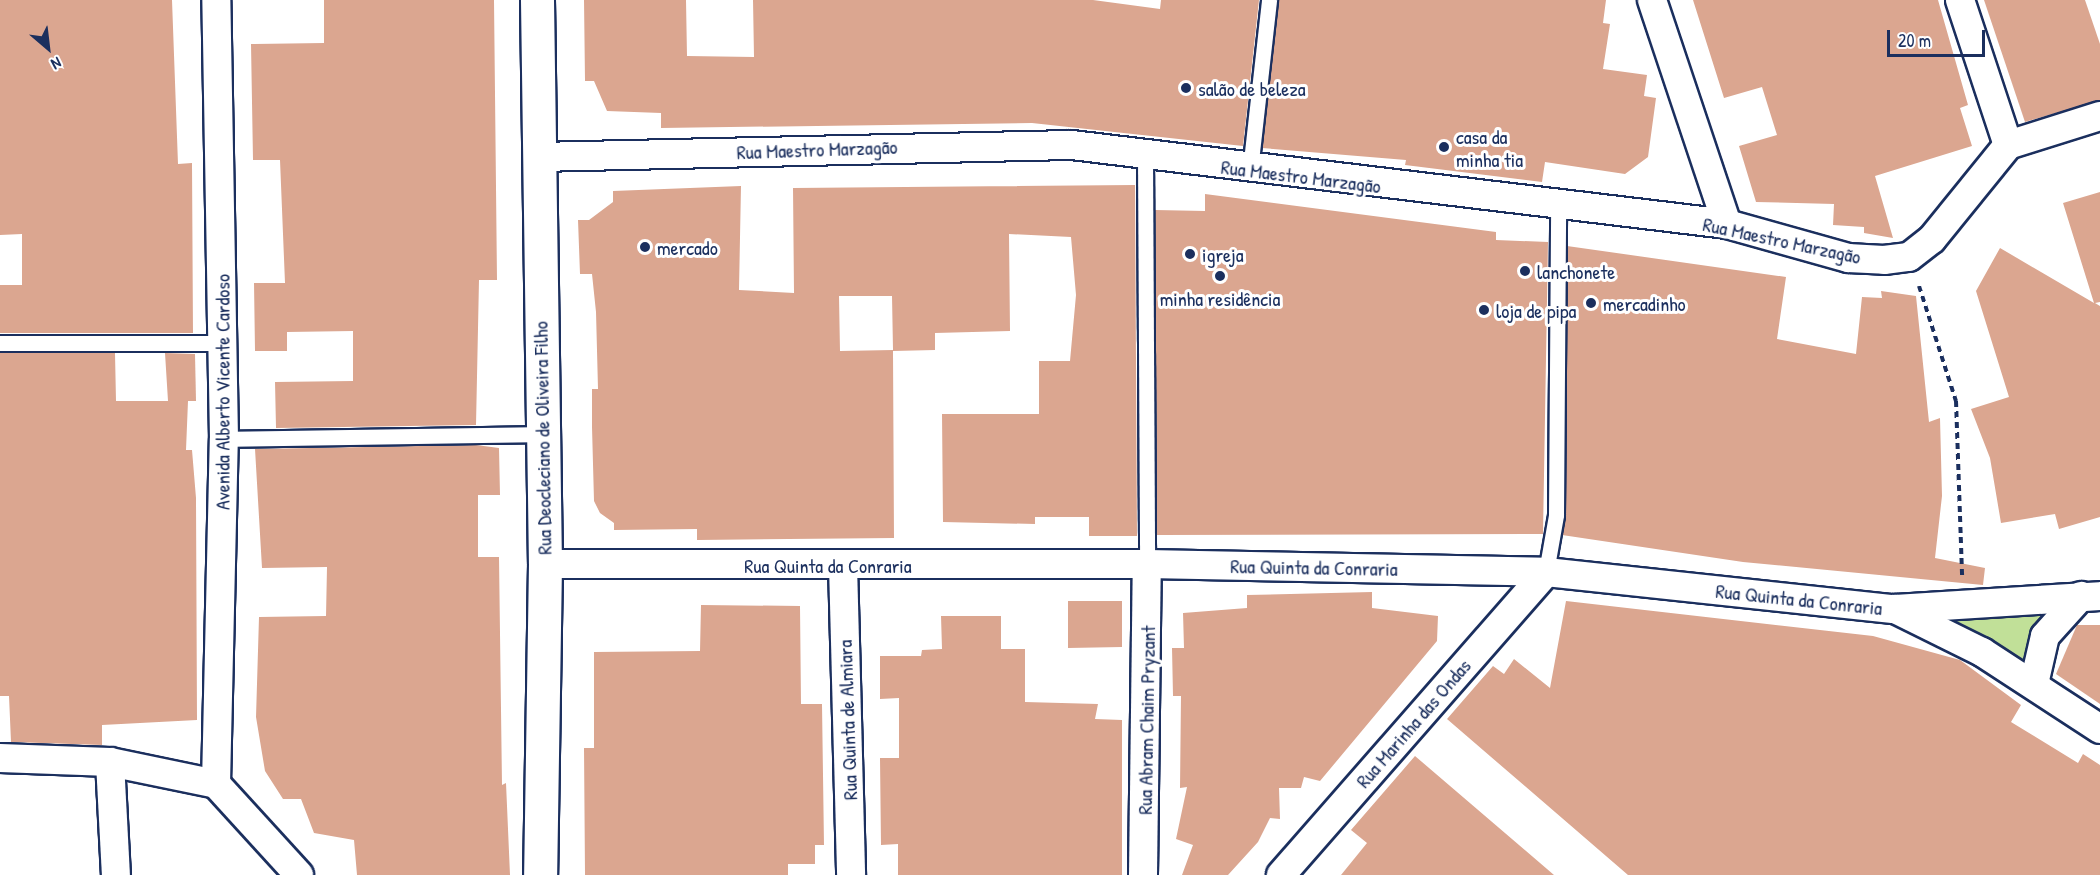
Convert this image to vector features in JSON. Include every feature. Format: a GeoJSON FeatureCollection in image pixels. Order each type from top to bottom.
{"type":"FeatureCollection","features":[{"type":"Feature","properties":{"kind":"street","name":"Avenida Alberto Vicente Cardoso"},"geometry":{"type":"LineString","coordinates":[[216,0],[224,440],[216,784]]}},
{"type":"Feature","properties":{"kind":"street","name":"Rua Deocleciano de Oliveira Filho"},"geometry":{"type":"LineString","coordinates":[[537,0],[541,434],[545,564],[540,875]]}},
{"type":"Feature","properties":{"kind":"street"},"geometry":{"type":"LineString","coordinates":[[1652,0],[1727,224]]}},
{"type":"Feature","properties":{"kind":"street"},"geometry":{"type":"LineString","coordinates":[[1960,0],[2008,145]]}},
{"type":"Feature","properties":{"kind":"street"},"geometry":{"type":"LineString","coordinates":[[1909,257],[1932,239],[2008,145],[2100,117]]}},
{"type":"Feature","properties":{"kind":"street","name":"Rua Maestro Marzagão"},"geometry":{"type":"LineString","coordinates":[[538,157],[955,144],[1072,145],[1250,170],[1727,224],[1848,258],[1909,257]]}},
{"type":"Feature","properties":{"kind":"street","name":"Rua Quinta da Conraria"},"geometry":{"type":"LineString","coordinates":[[545,564],[843,566],[1148,564],[1545,572],[1895,609],[2091,596]]}},
{"type":"Feature","properties":{"kind":"street","name":"Rua Abram Chaim Pryzant"},"geometry":{"type":"LineString","coordinates":[[1143,875],[1148,564]]}},
{"type":"Feature","properties":{"kind":"street","name":"Rua Quinta de Almiara"},"geometry":{"type":"LineString","coordinates":[[843,566],[851,875]]}},
{"type":"Feature","properties":{"kind":"street","name":"Rua Marinha das Ondas"},"geometry":{"type":"LineString","coordinates":[[1281,875],[1545,572]]}},
{"type":"Feature","properties":{"kind":"street","name":"Rua Quinta da Conraria"},"geometry":{"type":"LineString","coordinates":[[2034,684],[2045,636],[2091,596]]}},
{"type":"Feature","properties":{"kind":"street"},"geometry":{"type":"LineString","coordinates":[[1895,609],[2034,684],[2100,729]]}},
{"type":"Feature","properties":{"kind":"street"},"geometry":{"type":"LineString","coordinates":[[0,758],[110,762],[216,784],[299,875]]}},
{"type":"Feature","properties":{"kind":"street"},"geometry":{"type":"LineString","coordinates":[[110,762],[116,875]]}},
{"type":"Feature","properties":{"kind":"lane"},"geometry":{"type":"LineString","coordinates":[[1250,170],[1269,0]]}},
{"type":"Feature","properties":{"kind":"lane"},"geometry":{"type":"LineString","coordinates":[[1145,155],[1148,564]]}},
{"type":"Feature","properties":{"kind":"lane"},"geometry":{"type":"LineString","coordinates":[[1545,572],[1556,515],[1558,206]]}},
{"type":"Feature","properties":{"kind":"lane"},"geometry":{"type":"LineString","coordinates":[[0,343],[223,343]]}},
{"type":"Feature","properties":{"kind":"lane"},"geometry":{"type":"LineString","coordinates":[[224,440],[541,434]]}},
{"type":"Feature","properties":{"kind":"path"},"geometry":{"type":"LineString","coordinates":[[1909,257],[1956,401],[1963,604]]}},
{"type":"Feature","properties":{"kind":"green space"},"geometry":{"type":"Polygon","coordinates":[[[2062,603],[2028,670],[1933,620],[2062,603]]]}},
{"type":"Feature","properties":{"kind":"building"},"geometry":{"type":"Polygon","coordinates":[[[0,0],[172,0],[178,164],[192,163],[193,333],[0,333],[0,285],[22,285],[22,234],[0,235],[0,0]]]}},
{"type":"Feature","properties":{"kind":"building"},"geometry":{"type":"Polygon","coordinates":[[[324,0],[494,0],[497,280],[479,280],[476,425],[276,428],[275,382],[353,381],[353,331],[287,332],[287,351],[255,351],[254,283],[285,283],[280,160],[253,160],[251,44],[324,43],[324,0]]]}},
{"type":"Feature","properties":{"kind":"building"},"geometry":{"type":"Polygon","coordinates":[[[584,0],[686,0],[687,56],[754,57],[753,0],[1093,0],[1160,9],[1161,0],[1259,0],[1243,146],[1032,123],[661,128],[661,113],[607,111],[594,81],[585,81],[584,0]]]}},
{"type":"Feature","properties":{"kind":"building"},"geometry":{"type":"Polygon","coordinates":[[[1279,0],[1606,0],[1603,23],[1610,24],[1603,69],[1647,75],[1644,96],[1656,98],[1648,157],[1625,174],[1545,162],[1542,182],[1405,165],[1406,160],[1262,148],[1279,0]]]}},
{"type":"Feature","properties":{"kind":"building"},"geometry":{"type":"Polygon","coordinates":[[[1693,0],[1938,0],[1968,105],[1960,108],[1972,146],[1875,176],[1893,238],[1864,233],[1864,227],[1833,225],[1834,204],[1756,202],[1739,146],[1777,135],[1762,87],[1724,98],[1693,0]]]}},
{"type":"Feature","properties":{"kind":"building"},"geometry":{"type":"Polygon","coordinates":[[[1984,0],[2085,0],[2100,44],[2100,100],[2025,122],[1984,0]]]}},
{"type":"Feature","properties":{"kind":"building"},"geometry":{"type":"Polygon","coordinates":[[[1135,185],[1137,536],[1089,536],[1089,517],[1035,517],[1035,524],[943,522],[942,414],[1039,414],[1039,361],[1070,361],[1076,295],[1071,237],[1009,234],[1010,331],[935,333],[935,350],[893,351],[894,538],[697,540],[697,529],[614,530],[614,523],[600,513],[594,501],[592,389],[598,389],[596,312],[592,274],[580,274],[578,220],[589,220],[613,202],[613,191],[741,186],[739,290],[794,293],[793,188],[1135,185]],[[839,296],[840,351],[893,350],[892,296],[839,296]]]}},
{"type":"Feature","properties":{"kind":"building"},"geometry":{"type":"Polygon","coordinates":[[[2100,192],[2100,302],[2095,303],[2100,306],[2100,517],[2059,529],[2055,514],[2001,523],[1990,458],[1971,409],[2009,397],[1976,291],[2000,248],[2094,303],[2063,203],[2100,192]]]}},
{"type":"Feature","properties":{"kind":"building"},"geometry":{"type":"Polygon","coordinates":[[[1205,194],[1496,232],[1496,240],[1548,242],[1543,534],[1157,535],[1155,210],[1205,211],[1205,194]]]}},
{"type":"Feature","properties":{"kind":"building"},"geometry":{"type":"Polygon","coordinates":[[[1567,246],[1786,277],[1777,339],[1856,354],[1862,297],[1882,298],[1881,291],[1916,296],[1929,422],[1940,418],[1942,496],[1935,558],[1985,568],[1983,585],[1743,562],[1562,535],[1567,246]]]}},
{"type":"Feature","properties":{"kind":"building"},"geometry":{"type":"Polygon","coordinates":[[[0,353],[115,353],[116,401],[188,401],[186,450],[192,450],[196,498],[197,720],[102,725],[102,745],[11,742],[9,696],[0,696],[0,353]]]}},
{"type":"Feature","properties":{"kind":"building"},"geometry":{"type":"Polygon","coordinates":[[[165,353],[195,354],[196,401],[168,401],[165,353]]]}},
{"type":"Feature","properties":{"kind":"building"},"geometry":{"type":"Polygon","coordinates":[[[476,445],[499,448],[500,495],[478,495],[478,557],[499,557],[502,785],[506,783],[510,875],[357,875],[354,840],[314,833],[301,799],[283,799],[265,771],[256,717],[259,617],[326,616],[327,567],[262,568],[255,449],[476,445]]]}},
{"type":"Feature","properties":{"kind":"building"},"geometry":{"type":"Polygon","coordinates":[[[1372,592],[1372,608],[1438,616],[1437,641],[1320,781],[1304,777],[1301,788],[1279,788],[1280,819],[1270,818],[1258,842],[1228,875],[1182,875],[1193,845],[1176,839],[1187,787],[1180,788],[1181,696],[1173,696],[1172,648],[1184,648],[1183,613],[1247,608],[1247,595],[1372,592]]]}},
{"type":"Feature","properties":{"kind":"building"},"geometry":{"type":"Polygon","coordinates":[[[1068,601],[1122,601],[1122,647],[1068,648],[1068,601]]]}},
{"type":"Feature","properties":{"kind":"building"},"geometry":{"type":"Polygon","coordinates":[[[1566,601],[1873,636],[1960,660],[2021,705],[2011,722],[2078,763],[2083,754],[2100,765],[2100,875],[1628,875],[1447,719],[1493,666],[1504,674],[1514,659],[1550,688],[1566,601]]]}},
{"type":"Feature","properties":{"kind":"building"},"geometry":{"type":"Polygon","coordinates":[[[701,605],[800,606],[801,704],[822,704],[824,845],[815,845],[815,864],[788,864],[788,875],[585,875],[584,748],[594,748],[594,652],[700,651],[701,605]]]}},
{"type":"Feature","properties":{"kind":"building"},"geometry":{"type":"Polygon","coordinates":[[[941,616],[1001,616],[1001,649],[1025,649],[1025,702],[1098,704],[1095,719],[1122,720],[1122,875],[898,875],[898,844],[881,845],[880,758],[899,758],[899,698],[880,699],[880,656],[921,656],[922,650],[942,649],[941,616]]]}},
{"type":"Feature","properties":{"kind":"building"},"geometry":{"type":"Polygon","coordinates":[[[2077,625],[2100,625],[2100,704],[2056,674],[2077,625]]]}},
{"type":"Feature","properties":{"kind":"building"},"geometry":{"type":"Polygon","coordinates":[[[1415,756],[1554,875],[1341,875],[1367,843],[1351,830],[1415,756]]]}},
{"type":"Feature","properties":{"kind":"place","name":"salão de beleza"},"geometry":{"type":"Point","coordinates":[1186,88]}},
{"type":"Feature","properties":{"kind":"place","name":"casa da minha tia"},"geometry":{"type":"Point","coordinates":[1444,147]}},
{"type":"Feature","properties":{"kind":"place","name":"mercado"},"geometry":{"type":"Point","coordinates":[645,247]}},
{"type":"Feature","properties":{"kind":"place","name":"igreja"},"geometry":{"type":"Point","coordinates":[1190,254]}},
{"type":"Feature","properties":{"kind":"place","name":"lanchonete"},"geometry":{"type":"Point","coordinates":[1525,271]}},
{"type":"Feature","properties":{"kind":"place","name":"minha residência"},"geometry":{"type":"Point","coordinates":[1220,276]}},
{"type":"Feature","properties":{"kind":"place","name":"mercadinho"},"geometry":{"type":"Point","coordinates":[1591,303]}},
{"type":"Feature","properties":{"kind":"place","name":"loja de pipa"},"geometry":{"type":"Point","coordinates":[1484,310]}}]}
